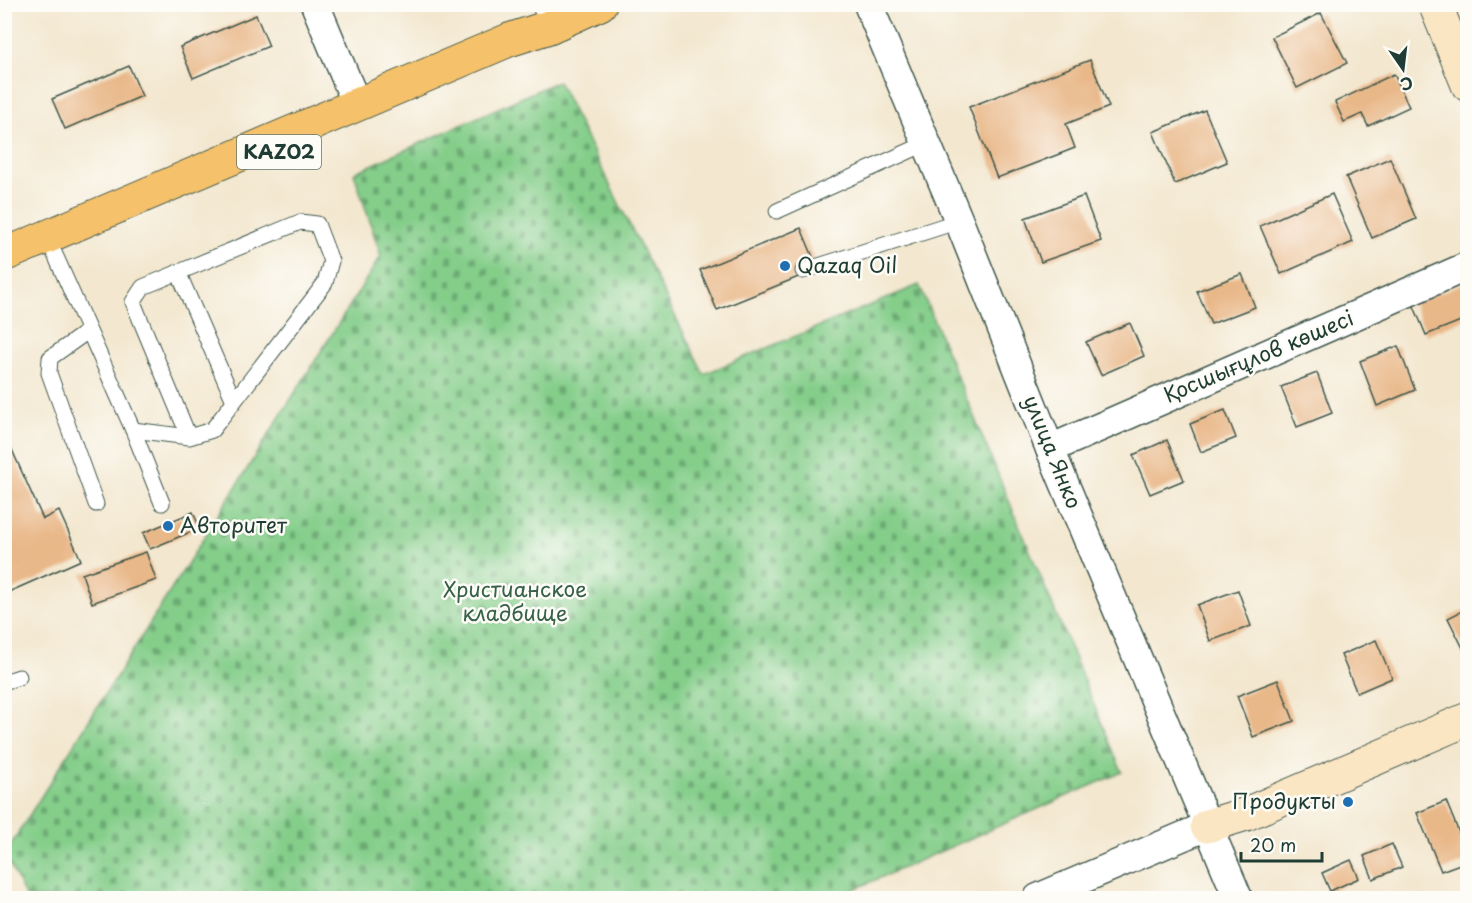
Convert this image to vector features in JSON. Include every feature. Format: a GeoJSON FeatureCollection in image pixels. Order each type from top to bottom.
{"type":"FeatureCollection","features":[{"type":"Feature","properties":{"kind":"highway","name":"KАZ02"},"geometry":{"type":"LineString","coordinates":[[4,255],[509,40],[544,16],[600,4]]}},
{"type":"Feature","properties":{"kind":"highway","name":"KАZ02"},"geometry":{"type":"LineString","coordinates":[[4,268],[512,52],[544,16]]}},
{"type":"Feature","properties":{"kind":"street"},"geometry":{"type":"LineString","coordinates":[[315,4],[357,105]]}},
{"type":"Feature","properties":{"kind":"street","name":"улица Янко"},"geometry":{"type":"LineString","coordinates":[[868,4],[959,221],[1050,449],[1238,898]]}},
{"type":"Feature","properties":{"kind":"street"},"geometry":{"type":"LineString","coordinates":[[1435,4],[1467,85]]}},
{"type":"Feature","properties":{"kind":"street","name":"Қосшығұлов көшесі"},"geometry":{"type":"LineString","coordinates":[[1050,449],[1467,267]]}},
{"type":"Feature","properties":{"kind":"street"},"geometry":{"type":"LineString","coordinates":[[1038,898],[1207,826],[1246,814],[1467,719]]}},
{"type":"Feature","properties":{"kind":"lane"},"geometry":{"type":"LineString","coordinates":[[777,211],[927,143]]}},
{"type":"Feature","properties":{"kind":"lane"},"geometry":{"type":"LineString","coordinates":[[803,271],[959,221]]}},
{"type":"Feature","properties":{"kind":"lane"},"geometry":{"type":"LineString","coordinates":[[133,430],[189,437],[212,430],[326,283],[331,261],[317,225],[300,222],[143,286],[133,302],[189,437]]}},
{"type":"Feature","properties":{"kind":"lane"},"geometry":{"type":"LineString","coordinates":[[52,248],[133,430],[162,503]]}},
{"type":"Feature","properties":{"kind":"lane"},"geometry":{"type":"LineString","coordinates":[[178,272],[234,401]]}},
{"type":"Feature","properties":{"kind":"lane"},"geometry":{"type":"LineString","coordinates":[[88,331],[50,358],[49,373],[96,504]]}},
{"type":"Feature","properties":{"kind":"green space","name":"Христианское кладбище"},"geometry":{"type":"Polygon","coordinates":[[[558,81],[704,374],[919,285],[1122,772],[834,898],[26,898],[5,854],[381,256],[354,173],[558,81]]]}},
{"type":"Feature","properties":{"kind":"building"},"geometry":{"type":"Polygon","coordinates":[[[1321,13],[1347,63],[1297,88],[1272,37],[1321,13]]]}},
{"type":"Feature","properties":{"kind":"building"},"geometry":{"type":"Polygon","coordinates":[[[256,15],[269,46],[193,78],[180,47],[256,15]]]}},
{"type":"Feature","properties":{"kind":"building"},"geometry":{"type":"Polygon","coordinates":[[[1090,60],[1109,107],[1066,124],[1075,148],[997,178],[969,107],[1090,60]]]}},
{"type":"Feature","properties":{"kind":"building"},"geometry":{"type":"Polygon","coordinates":[[[129,66],[142,96],[65,129],[52,99],[129,66]]]}},
{"type":"Feature","properties":{"kind":"building"},"geometry":{"type":"Polygon","coordinates":[[[1394,74],[1409,107],[1368,126],[1362,114],[1344,122],[1335,102],[1394,74]]]}},
{"type":"Feature","properties":{"kind":"building"},"geometry":{"type":"Polygon","coordinates":[[[1205,110],[1227,162],[1175,184],[1153,132],[1205,110]]]}},
{"type":"Feature","properties":{"kind":"building"},"geometry":{"type":"Polygon","coordinates":[[[1390,158],[1416,219],[1372,238],[1346,177],[1390,158]]]}},
{"type":"Feature","properties":{"kind":"building"},"geometry":{"type":"Polygon","coordinates":[[[1332,194],[1353,242],[1281,274],[1260,226],[1332,194]]]}},
{"type":"Feature","properties":{"kind":"building"},"geometry":{"type":"Polygon","coordinates":[[[1084,196],[1101,241],[1041,262],[1025,218],[1084,196]]]}},
{"type":"Feature","properties":{"kind":"building"},"geometry":{"type":"Polygon","coordinates":[[[801,228],[818,269],[717,310],[700,270],[801,228]]]}},
{"type":"Feature","properties":{"kind":"building"},"geometry":{"type":"Polygon","coordinates":[[[1242,274],[1255,307],[1211,324],[1197,291],[1242,274]]]}},
{"type":"Feature","properties":{"kind":"building"},"geometry":{"type":"Polygon","coordinates":[[[1468,281],[1468,318],[1426,335],[1413,304],[1468,281]]]}},
{"type":"Feature","properties":{"kind":"building"},"geometry":{"type":"Polygon","coordinates":[[[1130,323],[1144,356],[1101,375],[1086,342],[1130,323]]]}},
{"type":"Feature","properties":{"kind":"building"},"geometry":{"type":"Polygon","coordinates":[[[1398,346],[1415,390],[1377,406],[1360,361],[1398,346]]]}},
{"type":"Feature","properties":{"kind":"building"},"geometry":{"type":"Polygon","coordinates":[[[1317,373],[1332,413],[1297,427],[1281,387],[1317,373]]]}},
{"type":"Feature","properties":{"kind":"building"},"geometry":{"type":"Polygon","coordinates":[[[1225,410],[1236,438],[1201,452],[1190,424],[1225,410]]]}},
{"type":"Feature","properties":{"kind":"building"},"geometry":{"type":"Polygon","coordinates":[[[4,432],[43,519],[59,511],[81,560],[4,594],[4,432]]]}},
{"type":"Feature","properties":{"kind":"building"},"geometry":{"type":"Polygon","coordinates":[[[1167,440],[1184,480],[1150,494],[1133,455],[1167,440]]]}},
{"type":"Feature","properties":{"kind":"building"},"geometry":{"type":"Polygon","coordinates":[[[193,512],[200,528],[150,549],[143,533],[193,512]]]}},
{"type":"Feature","properties":{"kind":"building"},"geometry":{"type":"Polygon","coordinates":[[[146,552],[156,580],[92,603],[82,574],[146,552]]]}},
{"type":"Feature","properties":{"kind":"building"},"geometry":{"type":"Polygon","coordinates":[[[1238,590],[1251,626],[1210,641],[1197,605],[1238,590]]]}},
{"type":"Feature","properties":{"kind":"building"},"geometry":{"type":"Polygon","coordinates":[[[1468,608],[1468,658],[1448,618],[1468,608]]]}},
{"type":"Feature","properties":{"kind":"building"},"geometry":{"type":"Polygon","coordinates":[[[1376,640],[1392,678],[1357,693],[1341,655],[1376,640]]]}},
{"type":"Feature","properties":{"kind":"building"},"geometry":{"type":"Polygon","coordinates":[[[1278,680],[1294,721],[1253,737],[1237,696],[1278,680]]]}},
{"type":"Feature","properties":{"kind":"building"},"geometry":{"type":"Polygon","coordinates":[[[1446,801],[1468,855],[1468,861],[1441,871],[1417,813],[1446,801]]]}},
{"type":"Feature","properties":{"kind":"building"},"geometry":{"type":"Polygon","coordinates":[[[1392,844],[1402,867],[1373,879],[1364,856],[1392,844]]]}},
{"type":"Feature","properties":{"kind":"building"},"geometry":{"type":"Polygon","coordinates":[[[1351,860],[1359,878],[1330,891],[1322,873],[1351,860]]]}},
{"type":"Feature","properties":{"kind":"place","name":"Qazaq Oil"},"geometry":{"type":"Point","coordinates":[785,266]}},
{"type":"Feature","properties":{"kind":"place","name":"Авторитет"},"geometry":{"type":"Point","coordinates":[168,526]}},
{"type":"Feature","properties":{"kind":"place","name":"Продукты"},"geometry":{"type":"Point","coordinates":[1348,802]}}]}
